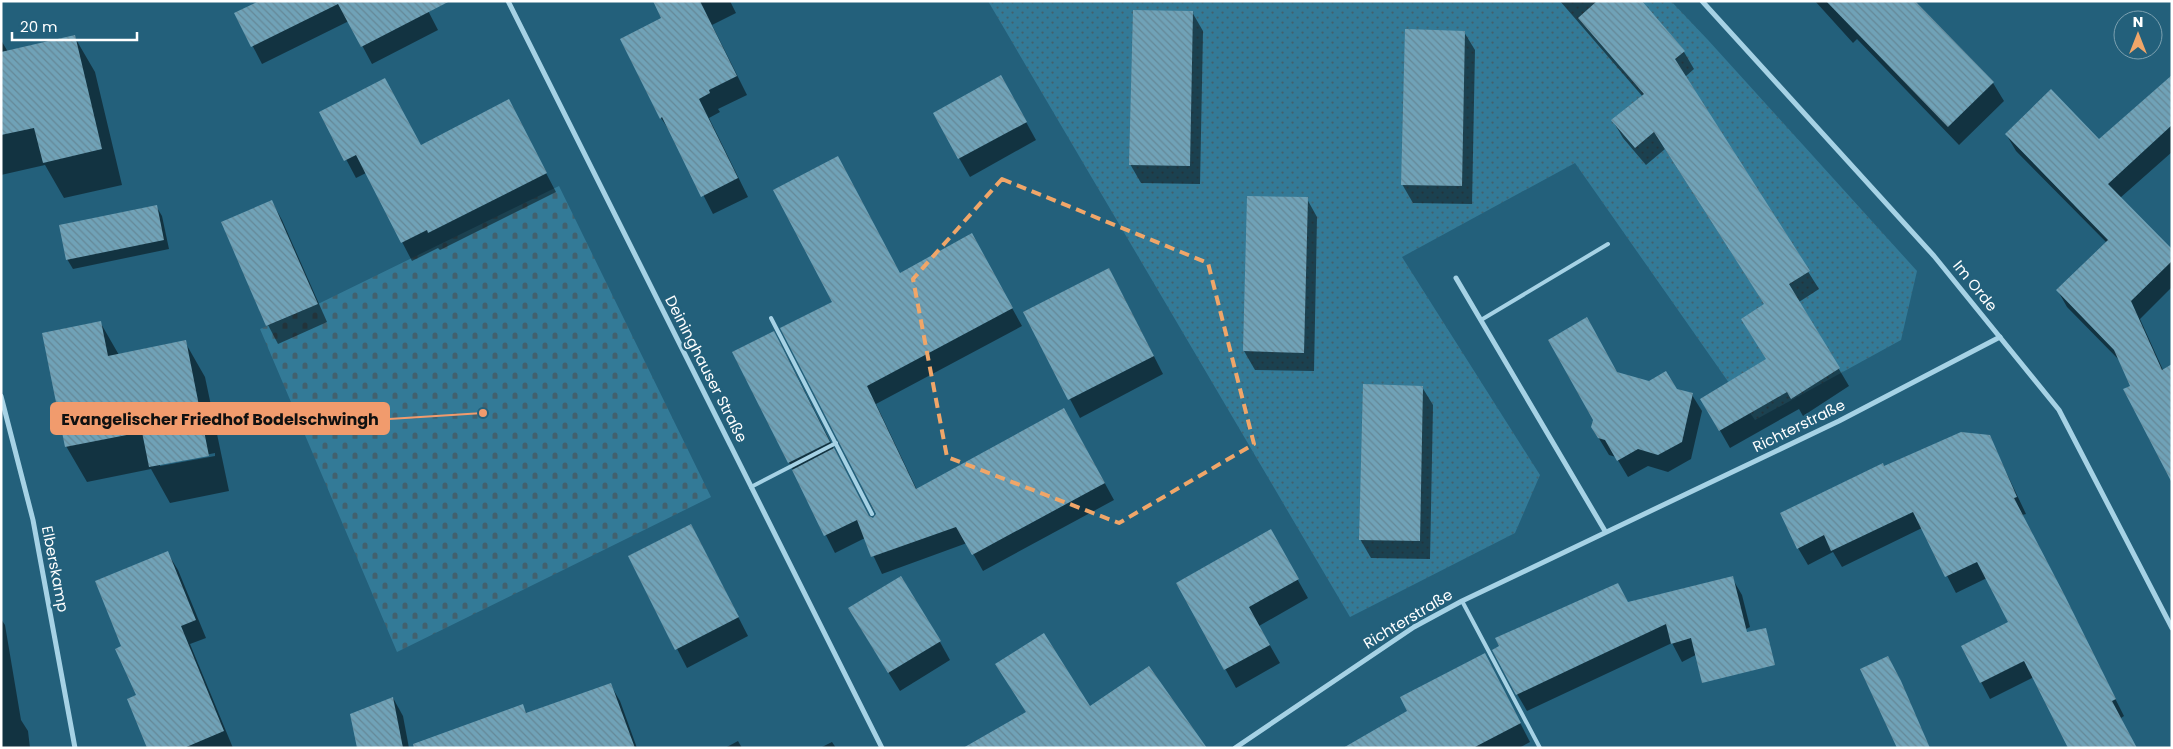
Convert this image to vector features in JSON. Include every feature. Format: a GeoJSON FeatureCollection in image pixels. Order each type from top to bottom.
{"type":"FeatureCollection","features":[{"type":"Feature","properties":{"kind":"street","name":"Deininghauser Straße"},"geometry":{"type":"LineString","coordinates":[[508,1],[882,748]]}},
{"type":"Feature","properties":{"kind":"street","name":"Im Orde"},"geometry":{"type":"LineString","coordinates":[[1702,1],[1934,256],[2059,410],[2172,628]]}},
{"type":"Feature","properties":{"kind":"street"},"geometry":{"type":"LineString","coordinates":[[1456,278],[1605,531]]}},
{"type":"Feature","properties":{"kind":"street","name":"Richterstraße"},"geometry":{"type":"LineString","coordinates":[[1235,748],[1414,627],[1462,601],[1605,531],[1839,421],[2000,337]]}},
{"type":"Feature","properties":{"kind":"street","name":"Elberskamp"},"geometry":{"type":"LineString","coordinates":[[1,396],[33,520],[75,748]]}},
{"type":"Feature","properties":{"kind":"lane"},"geometry":{"type":"LineString","coordinates":[[1481,320],[1608,244]]}},
{"type":"Feature","properties":{"kind":"lane"},"geometry":{"type":"LineString","coordinates":[[771,318],[872,514]]}},
{"type":"Feature","properties":{"kind":"lane"},"geometry":{"type":"LineString","coordinates":[[751,487],[836,443]]}},
{"type":"Feature","properties":{"kind":"lane"},"geometry":{"type":"LineString","coordinates":[[1462,601],[1540,748]]}},
{"type":"Feature","properties":{"kind":"highlighted area"},"geometry":{"type":"Polygon","coordinates":[[[1002,179],[1208,263],[1254,444],[1119,523],[947,457],[913,279],[1002,179]]]}},
{"type":"Feature","properties":{"kind":"green space"},"geometry":{"type":"Polygon","coordinates":[[[988,1],[1671,1],[1917,271],[1901,340],[1755,420],[1575,163],[1402,257],[1540,475],[1515,533],[1350,617],[988,1]]]}},
{"type":"Feature","properties":{"kind":"green space"},"geometry":{"type":"Polygon","coordinates":[[[559,186],[711,497],[397,652],[260,329],[318,304],[559,186]]]}},
{"type":"Feature","properties":{"kind":"building"},"geometry":{"type":"Polygon","coordinates":[[[259,1],[450,1],[361,47],[338,4],[251,47],[234,13],[259,1]]]}},
{"type":"Feature","properties":{"kind":"building"},"geometry":{"type":"Polygon","coordinates":[[[653,1],[700,1],[737,76],[709,90],[710,93],[699,99],[738,178],[701,197],[662,117],[660,119],[620,39],[661,18],[653,1]]]}},
{"type":"Feature","properties":{"kind":"building"},"geometry":{"type":"Polygon","coordinates":[[[1597,1],[1642,1],[1685,51],[1675,59],[1810,271],[1789,284],[1840,368],[1791,399],[1787,392],[1719,431],[1700,399],[1766,359],[1741,319],[1764,304],[1654,132],[1635,148],[1611,120],[1644,94],[1578,18],[1597,1]]]}},
{"type":"Feature","properties":{"kind":"building"},"geometry":{"type":"Polygon","coordinates":[[[1826,1],[1915,1],[1994,82],[1948,127],[1826,1]]]}},
{"type":"Feature","properties":{"kind":"building"},"geometry":{"type":"Polygon","coordinates":[[[1133,10],[1193,11],[1190,166],[1129,165],[1133,10]]]}},
{"type":"Feature","properties":{"kind":"building"},"geometry":{"type":"Polygon","coordinates":[[[1405,29],[1465,31],[1462,186],[1401,185],[1405,29]]]}},
{"type":"Feature","properties":{"kind":"building"},"geometry":{"type":"Polygon","coordinates":[[[75,35],[102,149],[43,163],[34,128],[1,135],[1,52],[75,35]]]}},
{"type":"Feature","properties":{"kind":"building"},"geometry":{"type":"Polygon","coordinates":[[[1001,75],[1027,122],[958,159],[933,113],[1001,75]]]}},
{"type":"Feature","properties":{"kind":"building"},"geometry":{"type":"Polygon","coordinates":[[[2172,75],[2172,125],[2108,184],[2172,249],[2172,261],[2131,301],[2162,370],[2172,364],[2172,483],[2123,389],[2130,386],[2114,350],[2056,290],[2108,240],[2005,134],[2051,89],[2099,139],[2172,75]]]}},
{"type":"Feature","properties":{"kind":"building"},"geometry":{"type":"Polygon","coordinates":[[[385,78],[421,145],[509,99],[547,173],[428,233],[427,230],[401,243],[356,155],[344,161],[319,112],[385,78]]]}},
{"type":"Feature","properties":{"kind":"building"},"geometry":{"type":"Polygon","coordinates":[[[838,156],[900,273],[972,233],[1013,308],[867,386],[916,489],[1064,408],[1105,483],[972,555],[956,527],[871,557],[857,520],[824,536],[792,470],[834,448],[869,516],[873,518],[876,514],[780,328],[832,302],[773,190],[838,156]]]}},
{"type":"Feature","properties":{"kind":"building"},"geometry":{"type":"Polygon","coordinates":[[[1247,196],[1308,197],[1304,353],[1243,351],[1247,196]]]}},
{"type":"Feature","properties":{"kind":"building"},"geometry":{"type":"Polygon","coordinates":[[[272,200],[318,304],[266,326],[221,222],[272,200]]]}},
{"type":"Feature","properties":{"kind":"building"},"geometry":{"type":"Polygon","coordinates":[[[157,205],[164,240],[66,260],[59,225],[157,205]]]}},
{"type":"Feature","properties":{"kind":"building"},"geometry":{"type":"Polygon","coordinates":[[[1109,268],[1154,356],[1068,400],[1023,312],[1109,268]]]}},
{"type":"Feature","properties":{"kind":"building"},"geometry":{"type":"Polygon","coordinates":[[[1587,317],[1617,372],[1649,381],[1666,371],[1677,389],[1693,393],[1682,442],[1658,455],[1638,449],[1617,461],[1605,440],[1598,438],[1591,427],[1593,420],[1548,340],[1587,317]]]}},
{"type":"Feature","properties":{"kind":"building"},"geometry":{"type":"Polygon","coordinates":[[[101,321],[108,356],[186,340],[209,456],[149,467],[142,432],[65,447],[42,333],[101,321]]]}},
{"type":"Feature","properties":{"kind":"building"},"geometry":{"type":"Polygon","coordinates":[[[774,331],[830,442],[788,463],[732,352],[774,331]]]}},
{"type":"Feature","properties":{"kind":"building"},"geometry":{"type":"Polygon","coordinates":[[[1363,384],[1423,386],[1420,541],[1359,540],[1363,384]]]}},
{"type":"Feature","properties":{"kind":"building"},"geometry":{"type":"Polygon","coordinates":[[[1961,432],[1990,435],[2017,497],[2014,498],[2116,699],[2112,701],[2137,748],[2068,748],[2024,661],[1980,683],[1961,646],[2008,622],[1977,562],[1945,577],[1913,512],[1831,551],[1824,535],[1797,549],[1780,513],[1883,463],[1884,466],[1961,432]]]}},
{"type":"Feature","properties":{"kind":"building"},"geometry":{"type":"Polygon","coordinates":[[[691,524],[739,617],[675,650],[628,556],[691,524]]]}},
{"type":"Feature","properties":{"kind":"building"},"geometry":{"type":"Polygon","coordinates":[[[1271,529],[1299,579],[1249,607],[1270,645],[1224,670],[1176,583],[1271,529]]]}},
{"type":"Feature","properties":{"kind":"building"},"geometry":{"type":"Polygon","coordinates":[[[168,551],[196,620],[181,626],[224,731],[184,748],[147,748],[127,699],[136,695],[115,649],[121,646],[95,581],[168,551]]]}},
{"type":"Feature","properties":{"kind":"building"},"geometry":{"type":"Polygon","coordinates":[[[901,576],[941,641],[888,673],[848,608],[901,576]]]}},
{"type":"Feature","properties":{"kind":"building"},"geometry":{"type":"Polygon","coordinates":[[[1733,576],[1747,632],[1766,628],[1775,665],[1702,683],[1691,638],[1671,644],[1666,624],[1516,695],[1492,650],[1499,646],[1495,638],[1618,583],[1628,602],[1733,576]]]}},
{"type":"Feature","properties":{"kind":"building"},"geometry":{"type":"Polygon","coordinates":[[[1044,633],[1090,706],[1149,666],[1207,748],[963,748],[1026,712],[995,664],[1044,633]]]}},
{"type":"Feature","properties":{"kind":"building"},"geometry":{"type":"Polygon","coordinates":[[[1485,653],[1521,723],[1473,748],[1343,748],[1407,711],[1400,697],[1485,653]]]}},
{"type":"Feature","properties":{"kind":"building"},"geometry":{"type":"Polygon","coordinates":[[[1888,656],[1930,748],[1897,748],[1860,669],[1888,656]]]}},
{"type":"Feature","properties":{"kind":"building"},"geometry":{"type":"Polygon","coordinates":[[[611,683],[635,748],[414,748],[413,744],[523,704],[526,713],[611,683]]]}},
{"type":"Feature","properties":{"kind":"building"},"geometry":{"type":"Polygon","coordinates":[[[393,697],[403,748],[357,748],[350,714],[393,697]]]}},
{"type":"Feature","properties":{"kind":"place","name":"Evangelischer Friedhof Bodelschwingh"},"geometry":{"type":"Point","coordinates":[483,413]}}]}
